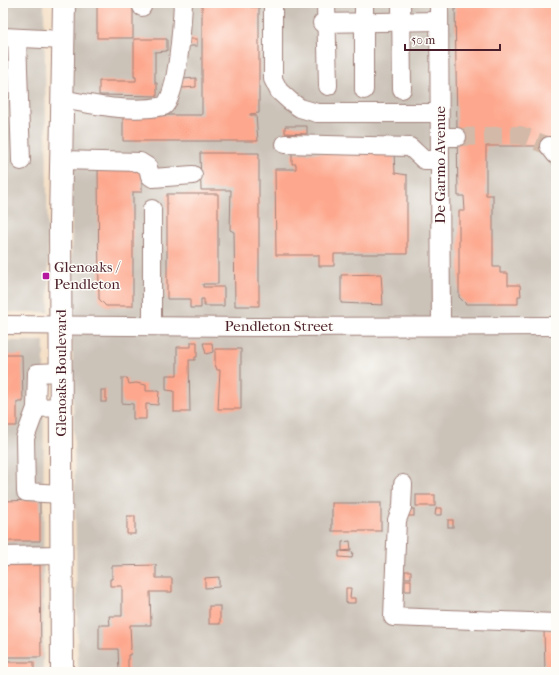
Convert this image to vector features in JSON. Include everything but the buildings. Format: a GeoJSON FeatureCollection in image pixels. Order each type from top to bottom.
{"type":"FeatureCollection","features":[{"type":"Feature","properties":{"kind":"main road","name":"Glenoaks Boulevard"},"geometry":{"type":"LineString","coordinates":[[62,672],[61,160],[64,3]]}},
{"type":"Feature","properties":{"kind":"street"},"geometry":{"type":"LineString","coordinates":[[62,99],[98,106],[126,108],[164,106],[173,85],[181,34],[183,3]]}},
{"type":"Feature","properties":{"kind":"street"},"geometry":{"type":"LineString","coordinates":[[273,3],[272,79],[279,91],[300,108],[317,113],[439,112]]}},
{"type":"Feature","properties":{"kind":"street"},"geometry":{"type":"LineString","coordinates":[[326,3],[324,23],[328,86]]}},
{"type":"Feature","properties":{"kind":"street"},"geometry":{"type":"LineString","coordinates":[[364,3],[364,90]]}},
{"type":"Feature","properties":{"kind":"street"},"geometry":{"type":"LineString","coordinates":[[401,3],[402,90]]}},
{"type":"Feature","properties":{"kind":"street","name":"De Garmo Avenue"},"geometry":{"type":"LineString","coordinates":[[439,3],[439,112],[448,137],[440,160],[441,326]]}},
{"type":"Feature","properties":{"kind":"street"},"geometry":{"type":"LineString","coordinates":[[324,23],[439,21]]}},
{"type":"Feature","properties":{"kind":"street"},"geometry":{"type":"LineString","coordinates":[[20,160],[10,37],[64,40]]}},
{"type":"Feature","properties":{"kind":"street"},"geometry":{"type":"LineString","coordinates":[[285,144],[410,147],[424,160],[440,160]]}},
{"type":"Feature","properties":{"kind":"street"},"geometry":{"type":"LineString","coordinates":[[61,160],[140,162],[148,167],[152,178],[193,175]]}},
{"type":"Feature","properties":{"kind":"street"},"geometry":{"type":"LineString","coordinates":[[152,209],[152,326]]}},
{"type":"Feature","properties":{"kind":"street","name":"Pendleton Street"},"geometry":{"type":"LineString","coordinates":[[3,325],[556,326]]}},
{"type":"Feature","properties":{"kind":"street"},"geometry":{"type":"LineString","coordinates":[[61,372],[37,373],[36,408],[25,438],[26,492],[61,494]]}},
{"type":"Feature","properties":{"kind":"street"},"geometry":{"type":"LineString","coordinates":[[36,408],[61,407]]}},
{"type":"Feature","properties":{"kind":"street"},"geometry":{"type":"LineString","coordinates":[[403,484],[402,507],[397,520],[393,617],[556,623]]}},
{"type":"Feature","properties":{"kind":"street"},"geometry":{"type":"LineString","coordinates":[[3,556],[61,555]]}},
{"type":"Feature","properties":{"kind":"shaded area"},"geometry":{"type":"Polygon","coordinates":[[[3,3],[44,3],[49,312],[3,312],[3,3]]]}},
{"type":"Feature","properties":{"kind":"shaded area"},"geometry":{"type":"Polygon","coordinates":[[[73,3],[431,3],[437,321],[71,322],[73,3]]]}},
{"type":"Feature","properties":{"kind":"shaded area"},"geometry":{"type":"Polygon","coordinates":[[[444,3],[556,3],[556,323],[444,323],[444,3]]]}},
{"type":"Feature","properties":{"kind":"shaded area"},"geometry":{"type":"Polygon","coordinates":[[[72,328],[556,329],[556,672],[78,672],[72,328]]]}},
{"type":"Feature","properties":{"kind":"shaded area"},"geometry":{"type":"Polygon","coordinates":[[[3,341],[44,341],[43,672],[3,672],[3,341]]]}},
{"type":"Feature","properties":{"kind":"tunnel"},"geometry":{"type":"LineString","coordinates":[[457,137],[520,135],[549,146]]}},
{"type":"Feature","properties":{"kind":"place","name":"Glenoaks / Pendleton"},"geometry":{"type":"Point","coordinates":[46,276]}}]}
